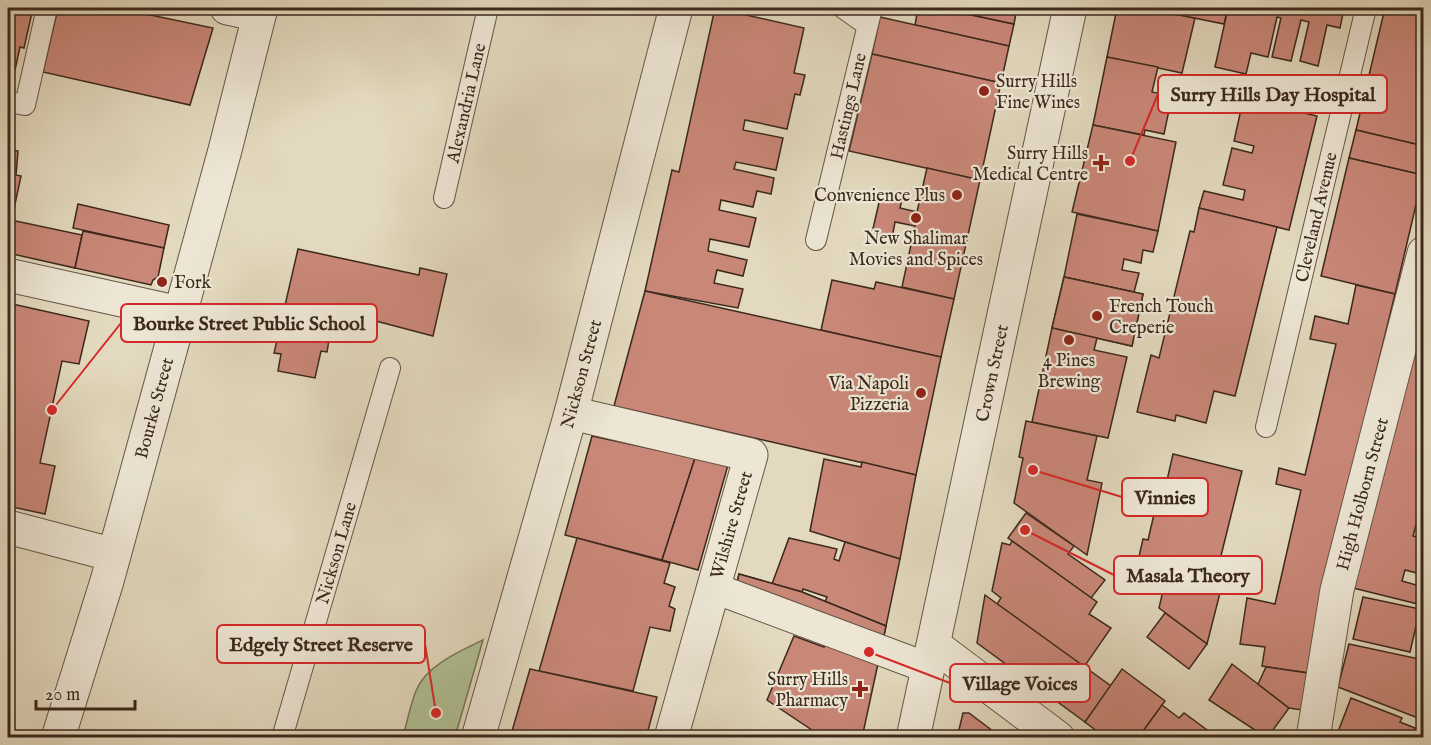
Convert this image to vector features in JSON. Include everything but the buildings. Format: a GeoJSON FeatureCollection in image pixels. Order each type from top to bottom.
{"type":"FeatureCollection","features":[{"type":"Feature","properties":{"kind":"street"},"geometry":{"type":"LineString","coordinates":[[227,8],[260,11]]}},
{"type":"Feature","properties":{"kind":"street","name":"Nickson Street"},"geometry":{"type":"LineString","coordinates":[[478,738],[571,413],[676,8]]}},
{"type":"Feature","properties":{"kind":"street","name":"Crown Street"},"geometry":{"type":"LineString","coordinates":[[913,738],[1070,8]]}},
{"type":"Feature","properties":{"kind":"street","name":"Bourke Street"},"geometry":{"type":"LineString","coordinates":[[58,738],[114,555],[260,11]]}},
{"type":"Feature","properties":{"kind":"street","name":"High Holborn Street"},"geometry":{"type":"LineString","coordinates":[[1313,738],[1337,590],[1418,302],[1424,254]]}},
{"type":"Feature","properties":{"kind":"street"},"geometry":{"type":"LineString","coordinates":[[8,275],[180,313]]}},
{"type":"Feature","properties":{"kind":"street","name":"Wilshire Street"},"geometry":{"type":"LineString","coordinates":[[571,413],[751,455],[671,738]]}},
{"type":"Feature","properties":{"kind":"street"},"geometry":{"type":"LineString","coordinates":[[8,527],[114,555]]}},
{"type":"Feature","properties":{"kind":"street"},"geometry":{"type":"LineString","coordinates":[[714,588],[931,656],[1058,738]]}},
{"type":"Feature","properties":{"kind":"lane"},"geometry":{"type":"LineString","coordinates":[[8,102],[25,105],[47,8]]}},
{"type":"Feature","properties":{"kind":"lane","name":"Alexandria Lane"},"geometry":{"type":"LineString","coordinates":[[444,198],[488,8]]}},
{"type":"Feature","properties":{"kind":"lane"},"geometry":{"type":"LineString","coordinates":[[843,8],[870,16]]}},
{"type":"Feature","properties":{"kind":"lane","name":"Cleveland Avenue"},"geometry":{"type":"LineString","coordinates":[[1266,427],[1366,8]]}},
{"type":"Feature","properties":{"kind":"lane","name":"Hastings Lane"},"geometry":{"type":"LineString","coordinates":[[816,240],[870,16]]}},
{"type":"Feature","properties":{"kind":"lane","name":"Nickson Lane"},"geometry":{"type":"LineString","coordinates":[[282,738],[390,368]]}},
{"type":"Feature","properties":{"kind":"green space"},"geometry":{"type":"Polygon","coordinates":[[[483,640],[455,737],[403,737],[416,691],[427,674],[444,660],[483,640]]]}},
{"type":"Feature","properties":{"kind":"place","name":"Surry Hills Fine Wines"},"geometry":{"type":"Point","coordinates":[984,91]}},
{"type":"Feature","properties":{"kind":"place","name":"Surry Hills Day Hospital"},"geometry":{"type":"Point","coordinates":[1130,161]}},
{"type":"Feature","properties":{"kind":"place","name":"Surry Hills Medical Centre"},"geometry":{"type":"Point","coordinates":[1101,163]}},
{"type":"Feature","properties":{"kind":"place","name":"Convenience Plus"},"geometry":{"type":"Point","coordinates":[957,195]}},
{"type":"Feature","properties":{"kind":"place","name":"New Shalimar Movies and Spices"},"geometry":{"type":"Point","coordinates":[916,218]}},
{"type":"Feature","properties":{"kind":"place","name":"Fork"},"geometry":{"type":"Point","coordinates":[162,282]}},
{"type":"Feature","properties":{"kind":"place","name":"French Touch Creperie"},"geometry":{"type":"Point","coordinates":[1097,316]}},
{"type":"Feature","properties":{"kind":"place","name":"4 Pines Brewing"},"geometry":{"type":"Point","coordinates":[1069,340]}},
{"type":"Feature","properties":{"kind":"place","name":"Via Napoli Pizzeria"},"geometry":{"type":"Point","coordinates":[921,393]}},
{"type":"Feature","properties":{"kind":"place","name":"Bourke Street Public School"},"geometry":{"type":"Point","coordinates":[52,410]}},
{"type":"Feature","properties":{"kind":"place","name":"Vinnies"},"geometry":{"type":"Point","coordinates":[1033,470]}},
{"type":"Feature","properties":{"kind":"place","name":"Masala Theory"},"geometry":{"type":"Point","coordinates":[1025,530]}},
{"type":"Feature","properties":{"kind":"place","name":"Village Voices"},"geometry":{"type":"Point","coordinates":[869,652]}},
{"type":"Feature","properties":{"kind":"place","name":"Surry Hills Pharmacy"},"geometry":{"type":"Point","coordinates":[860,689]}},
{"type":"Feature","properties":{"kind":"place","name":"Edgely Street Reserve"},"geometry":{"type":"Point","coordinates":[436,713]}}]}
